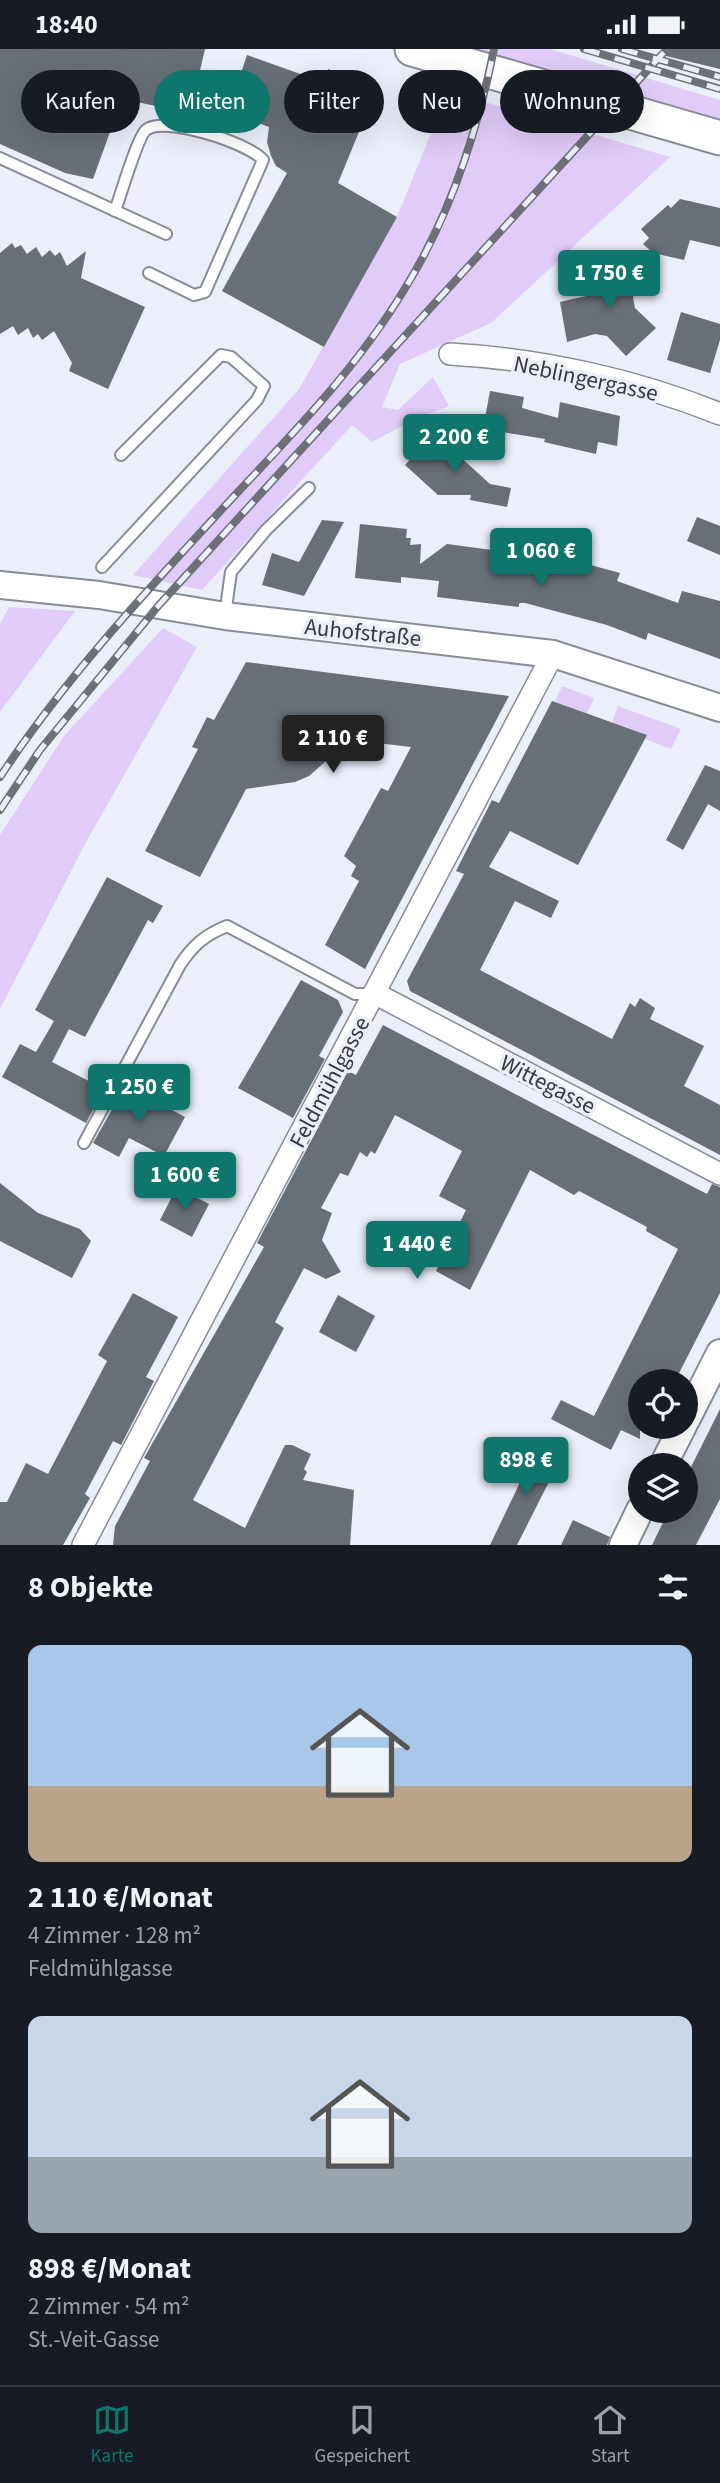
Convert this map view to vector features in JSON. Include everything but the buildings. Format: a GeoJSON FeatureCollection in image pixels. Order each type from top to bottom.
{"type":"FeatureCollection","features":[{"type":"Feature","properties":{"kind":"main road"},"geometry":{"type":"LineString","coordinates":[[412,49],[720,138]]}},
{"type":"Feature","properties":{"kind":"street","name":"Neblingergasse"},"geometry":{"type":"LineString","coordinates":[[450,354],[569,370],[682,399],[720,414]]}},
{"type":"Feature","properties":{"kind":"street","name":"Auhofstraße"},"geometry":{"type":"LineString","coordinates":[[2,589],[99,596],[225,616],[553,654],[720,708]]}},
{"type":"Feature","properties":{"kind":"street","name":"Feldmühlgasse"},"geometry":{"type":"LineString","coordinates":[[83,1545],[553,654]]}},
{"type":"Feature","properties":{"kind":"street","name":"Wittegasse"},"geometry":{"type":"LineString","coordinates":[[376,994],[720,1174]]}},
{"type":"Feature","properties":{"kind":"street"},"geometry":{"type":"LineString","coordinates":[[698,1396],[720,1353]]}},
{"type":"Feature","properties":{"kind":"street"},"geometry":{"type":"LineString","coordinates":[[623,1545],[634,1523]]}},
{"type":"Feature","properties":{"kind":"lane"},"geometry":{"type":"LineString","coordinates":[[115,211],[141,135],[151,127],[165,125],[243,144],[263,160],[205,292],[194,295],[149,273]]}},
{"type":"Feature","properties":{"kind":"lane"},"geometry":{"type":"LineString","coordinates":[[0,158],[166,234]]}},
{"type":"Feature","properties":{"kind":"lane"},"geometry":{"type":"LineString","coordinates":[[102,567],[257,400],[264,386],[230,357],[221,355],[121,455]]}},
{"type":"Feature","properties":{"kind":"lane"},"geometry":{"type":"LineString","coordinates":[[225,616],[231,572],[266,530],[309,488]]}},
{"type":"Feature","properties":{"kind":"lane"},"geometry":{"type":"LineString","coordinates":[[84,1143],[180,965],[196,942],[209,933],[227,926],[355,994],[376,994]]}},
{"type":"Feature","properties":{"kind":"shaded area"},"geometry":{"type":"Polygon","coordinates":[[[455,49],[550,49],[620,70],[528,70],[455,49]]]}},
{"type":"Feature","properties":{"kind":"shaded area"},"geometry":{"type":"Polygon","coordinates":[[[644,77],[720,100],[720,121],[712,118],[709,122],[644,103],[644,77]]]}},
{"type":"Feature","properties":{"kind":"shaded area"},"geometry":{"type":"Polygon","coordinates":[[[486,102],[500,106],[500,133],[589,133],[670,157],[491,323],[400,364],[382,407],[398,410],[433,377],[449,406],[415,419],[372,442],[352,425],[202,590],[133,575],[299,389],[397,217],[431,133],[486,133],[486,102]]]}},
{"type":"Feature","properties":{"kind":"shaded area"},"geometry":{"type":"Polygon","coordinates":[[[9,607],[75,611],[0,712],[0,624],[9,607]]]}},
{"type":"Feature","properties":{"kind":"shaded area"},"geometry":{"type":"Polygon","coordinates":[[[163,628],[197,647],[86,842],[0,1009],[0,835],[64,736],[163,628]]]}},
{"type":"Feature","properties":{"kind":"shaded area"},"geometry":{"type":"Polygon","coordinates":[[[562,686],[594,698],[587,714],[555,702],[562,686]]]}},
{"type":"Feature","properties":{"kind":"shaded area"},"geometry":{"type":"Polygon","coordinates":[[[618,706],[681,729],[671,749],[645,739],[647,735],[612,722],[618,706]]]}},
{"type":"Feature","properties":{"kind":"railway"},"geometry":{"type":"LineString","coordinates":[[0,777],[83,666],[143,596],[326,396],[386,318],[420,262],[448,204],[470,143],[494,49]]}},
{"type":"Feature","properties":{"kind":"railway"},"geometry":{"type":"LineString","coordinates":[[584,49],[720,89]]}},
{"type":"Feature","properties":{"kind":"railway"},"geometry":{"type":"LineString","coordinates":[[622,49],[720,77]]}},
{"type":"Feature","properties":{"kind":"railway"},"geometry":{"type":"LineString","coordinates":[[0,810],[40,750],[159,605],[667,49]]}}]}
